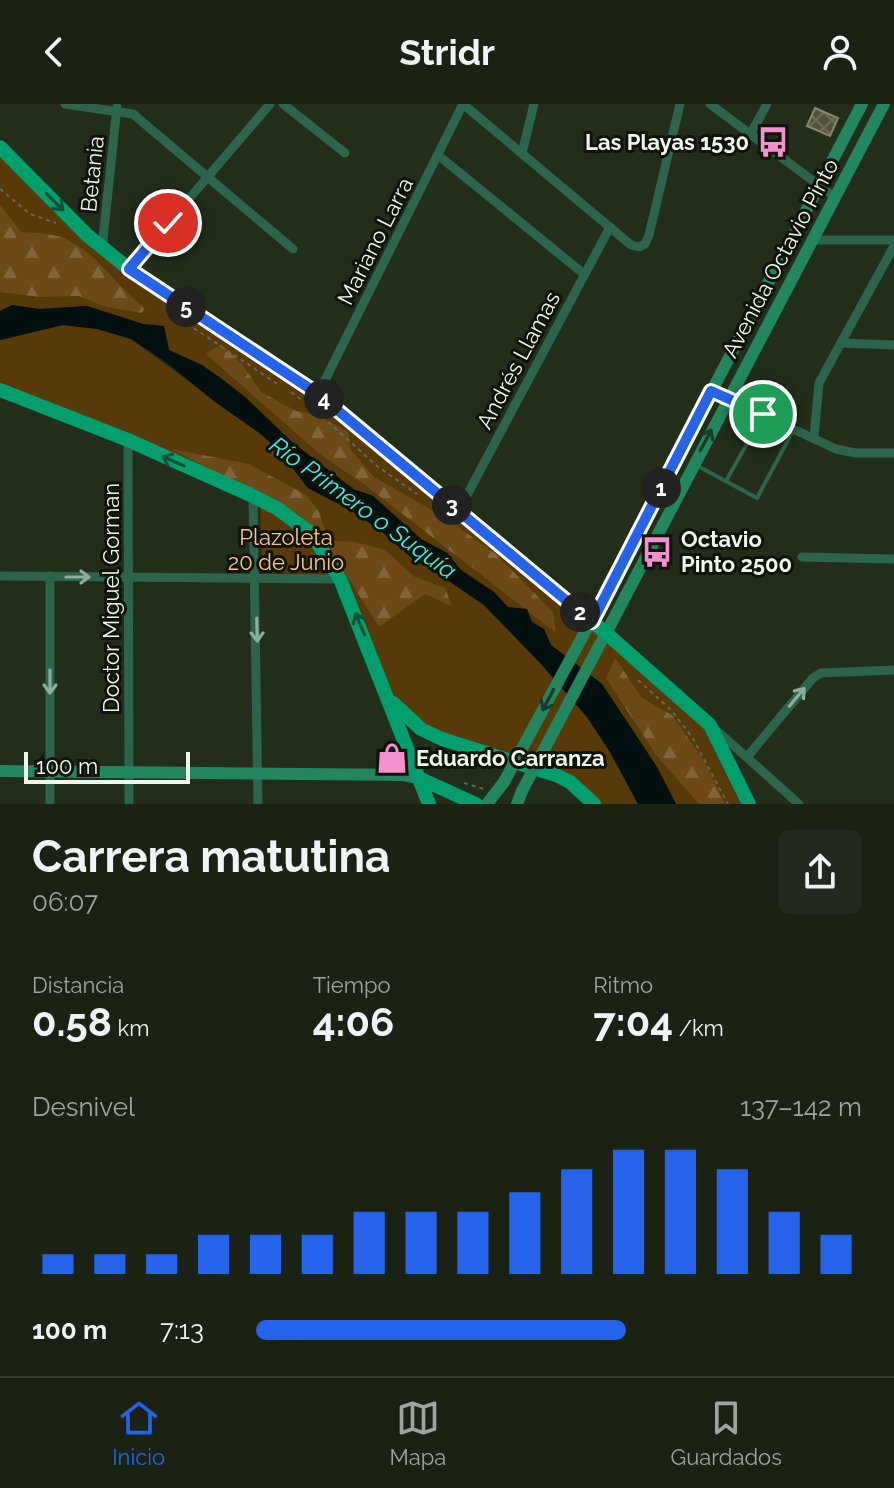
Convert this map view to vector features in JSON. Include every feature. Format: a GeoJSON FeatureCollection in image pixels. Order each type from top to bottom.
{"type":"FeatureCollection","features":[{"type":"Feature","properties":{"kind":"main road","name":"Avenida Octavio Pinto"},"geometry":{"type":"LineString","coordinates":[[487,804],[504,782],[588,627],[862,104]]}},
{"type":"Feature","properties":{"kind":"main road","name":"Avenida Octavio Pinto"},"geometry":{"type":"LineString","coordinates":[[517,804],[884,104]]}},
{"type":"Feature","properties":{"kind":"main road"},"geometry":{"type":"LineString","coordinates":[[0,147],[102,249],[318,394],[459,510],[588,627],[710,725],[749,804]]}},
{"type":"Feature","properties":{"kind":"main road"},"geometry":{"type":"LineString","coordinates":[[0,390],[128,440],[253,496],[278,509],[312,534],[340,579],[429,804]]}},
{"type":"Feature","properties":{"kind":"main road"},"geometry":{"type":"LineString","coordinates":[[388,697],[421,729],[442,739],[556,775],[570,782],[594,804]]}},
{"type":"Feature","properties":{"kind":"main road"},"geometry":{"type":"LineString","coordinates":[[0,771],[403,775],[421,779],[476,804]]}},
{"type":"Feature","properties":{"kind":"street"},"geometry":{"type":"LineString","coordinates":[[65,104],[117,107],[130,104]]}},
{"type":"Feature","properties":{"kind":"street"},"geometry":{"type":"LineString","coordinates":[[129,269],[270,104]]}},
{"type":"Feature","properties":{"kind":"street"},"geometry":{"type":"LineString","coordinates":[[283,104],[345,153]]}},
{"type":"Feature","properties":{"kind":"street"},"geometry":{"type":"LineString","coordinates":[[463,104],[631,245],[639,247],[645,244],[649,235],[680,104]]}},
{"type":"Feature","properties":{"kind":"street","name":"Mariano Larra"},"geometry":{"type":"LineString","coordinates":[[318,394],[463,104]]}},
{"type":"Feature","properties":{"kind":"street"},"geometry":{"type":"LineString","coordinates":[[522,153],[534,104]]}},
{"type":"Feature","properties":{"kind":"street"},"geometry":{"type":"LineString","coordinates":[[710,104],[836,198]]}},
{"type":"Feature","properties":{"kind":"street"},"geometry":{"type":"LineString","coordinates":[[751,133],[767,104]]}},
{"type":"Feature","properties":{"kind":"street"},"geometry":{"type":"LineString","coordinates":[[117,107],[133,114],[293,249]]}},
{"type":"Feature","properties":{"kind":"street","name":"Betania"},"geometry":{"type":"LineString","coordinates":[[102,249],[117,107]]}},
{"type":"Feature","properties":{"kind":"street"},"geometry":{"type":"LineString","coordinates":[[439,156],[584,274]]}},
{"type":"Feature","properties":{"kind":"street","name":"Andrés Llamas"},"geometry":{"type":"LineString","coordinates":[[459,510],[610,227]]}},
{"type":"Feature","properties":{"kind":"street"},"geometry":{"type":"LineString","coordinates":[[813,240],[894,240]]}},
{"type":"Feature","properties":{"kind":"street"},"geometry":{"type":"LineString","coordinates":[[814,437],[819,383],[894,246]]}},
{"type":"Feature","properties":{"kind":"street"},"geometry":{"type":"LineString","coordinates":[[841,343],[894,345]]}},
{"type":"Feature","properties":{"kind":"street"},"geometry":{"type":"LineString","coordinates":[[711,391],[845,451],[894,453]]}},
{"type":"Feature","properties":{"kind":"street","name":"Doctor Miguel Gorman"},"geometry":{"type":"LineString","coordinates":[[128,440],[129,804]]}},
{"type":"Feature","properties":{"kind":"street"},"geometry":{"type":"LineString","coordinates":[[253,496],[257,579],[258,804]]}},
{"type":"Feature","properties":{"kind":"street"},"geometry":{"type":"LineString","coordinates":[[802,557],[894,559]]}},
{"type":"Feature","properties":{"kind":"street"},"geometry":{"type":"LineString","coordinates":[[0,576],[340,579]]}},
{"type":"Feature","properties":{"kind":"street"},"geometry":{"type":"LineString","coordinates":[[50,576],[50,804]]}},
{"type":"Feature","properties":{"kind":"street"},"geometry":{"type":"LineString","coordinates":[[747,757],[813,678],[821,673],[894,670]]}},
{"type":"Feature","properties":{"kind":"street"},"geometry":{"type":"LineString","coordinates":[[710,725],[799,804]]}},
{"type":"Feature","properties":{"kind":"lane"},"geometry":{"type":"LineString","coordinates":[[726,481],[763,414]]}},
{"type":"Feature","properties":{"kind":"lane"},"geometry":{"type":"LineString","coordinates":[[694,464],[757,498],[794,429]]}},
{"type":"Feature","properties":{"kind":"path"},"geometry":{"type":"LineString","coordinates":[[0,189],[30,214],[62,225]]}},
{"type":"Feature","properties":{"kind":"path"},"geometry":{"type":"LineString","coordinates":[[175,316],[313,408],[377,466],[417,494]]}},
{"type":"Feature","properties":{"kind":"path"},"geometry":{"type":"LineString","coordinates":[[637,678],[671,710],[692,737],[728,804]]}},
{"type":"Feature","properties":{"kind":"path"},"geometry":{"type":"LineString","coordinates":[[453,780],[477,788],[490,787]]}},
{"type":"Feature","properties":{"kind":"green space"},"geometry":{"type":"Polygon","coordinates":[[[0,147],[87,235],[318,394],[710,725],[749,804],[676,804],[657,767],[602,684],[551,645],[544,629],[508,607],[494,592],[461,570],[447,553],[421,539],[373,496],[354,489],[292,442],[245,397],[202,365],[169,350],[164,326],[143,324],[87,306],[39,309],[12,305],[0,311],[0,147]]]}},
{"type":"Feature","properties":{"kind":"green space"},"geometry":{"type":"Polygon","coordinates":[[[0,205],[21,232],[59,236],[81,248],[145,308],[142,313],[106,307],[79,296],[40,297],[0,292],[0,205]]]}},
{"type":"Feature","properties":{"kind":"green space"},"geometry":{"type":"Polygon","coordinates":[[[63,325],[97,329],[131,339],[262,435],[282,454],[308,488],[352,511],[380,530],[415,561],[428,566],[484,605],[587,717],[638,804],[594,804],[581,791],[442,739],[388,697],[361,628],[303,526],[0,390],[0,340],[63,325]]]}},
{"type":"Feature","properties":{"kind":"green space"},"geometry":{"type":"Polygon","coordinates":[[[221,344],[242,364],[261,392],[296,411],[317,415],[348,432],[351,450],[374,477],[444,517],[496,554],[553,612],[556,633],[365,485],[321,455],[206,354],[221,344]]]}},
{"type":"Feature","properties":{"kind":"green space"},"geometry":{"type":"Polygon","coordinates":[[[171,449],[249,464],[306,495],[319,512],[329,541],[355,542],[385,550],[415,577],[445,588],[452,606],[425,594],[379,627],[327,544],[301,516],[171,449]]]}},
{"type":"Feature","properties":{"kind":"green space","name":"Plazoleta 20 de Junio"},"geometry":{"type":"Polygon","coordinates":[[[260,504],[301,534],[332,574],[262,573],[260,504]]]}},
{"type":"Feature","properties":{"kind":"green space"},"geometry":{"type":"Polygon","coordinates":[[[615,658],[642,698],[672,715],[704,761],[725,804],[699,804],[656,755],[606,678],[615,658]]]}},
{"type":"Feature","properties":{"kind":"water","name":"Río Primero o Suquía"},"geometry":{"type":"Polygon","coordinates":[[[12,305],[39,309],[87,306],[143,324],[164,326],[169,350],[202,365],[222,379],[292,442],[353,489],[373,496],[421,539],[447,553],[461,570],[494,592],[508,607],[527,609],[532,622],[544,629],[551,645],[602,684],[657,767],[676,804],[638,804],[587,717],[484,605],[415,561],[380,530],[352,511],[308,488],[282,454],[262,435],[167,363],[131,339],[97,329],[63,325],[0,340],[0,311],[12,305]]]}},
{"type":"Feature","properties":{"kind":"building"},"geometry":{"type":"Polygon","coordinates":[[[815,108],[838,118],[830,136],[807,126],[815,108]]]}},
{"type":"Feature","properties":{"kind":"place","name":"Las Playas 1530"},"geometry":{"type":"Point","coordinates":[773,142]}},
{"type":"Feature","properties":{"kind":"place","name":"Octavio Pinto 2500"},"geometry":{"type":"Point","coordinates":[657,552]}},
{"type":"Feature","properties":{"kind":"place","name":"Eduardo Carranza"},"geometry":{"type":"Point","coordinates":[392,758]}},
{"type":"Feature","properties":{"kind":"route"},"geometry":{"type":"LineString","coordinates":[[168,223],[129,269],[318,394],[592,622],[711,391],[763,414]]}}]}
